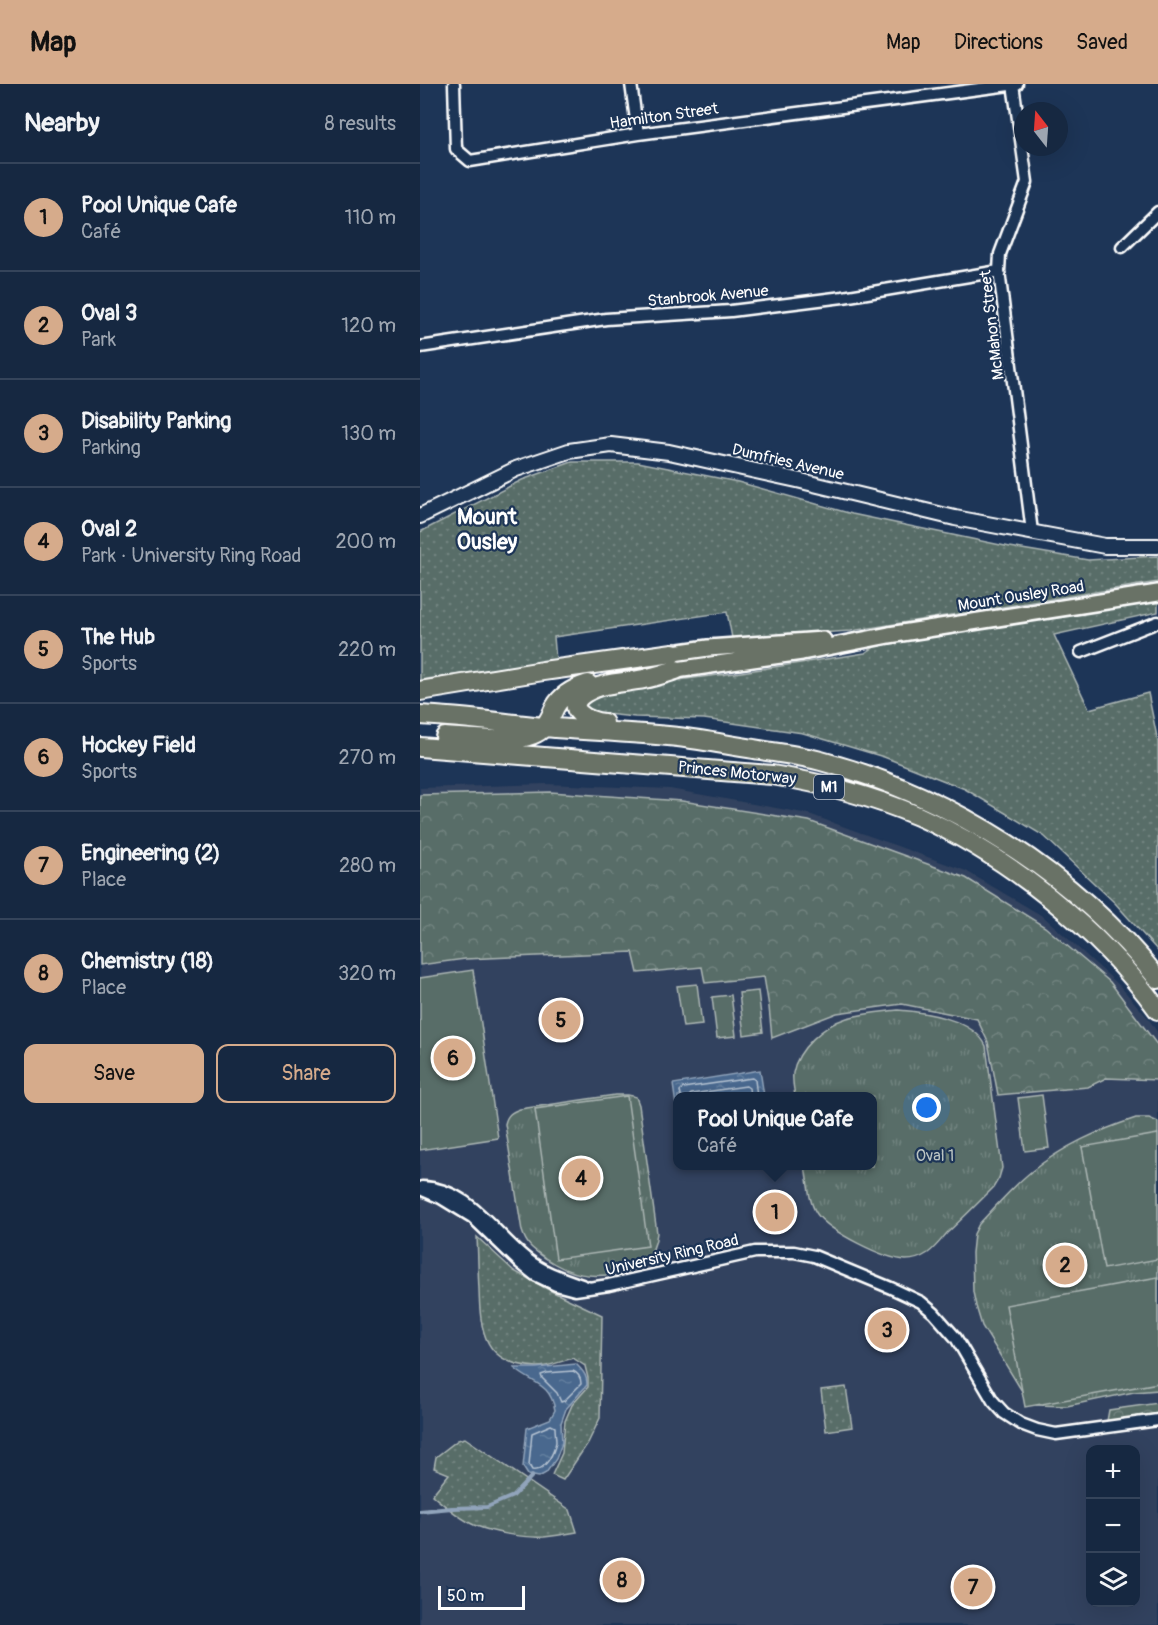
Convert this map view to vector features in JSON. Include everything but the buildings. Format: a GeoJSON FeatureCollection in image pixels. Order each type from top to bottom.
{"type":"FeatureCollection","features":[{"type":"Feature","properties":{"kind":"highway"},"geometry":{"type":"LineString","coordinates":[[420,692],[532,673],[674,661]]}},
{"type":"Feature","properties":{"kind":"highway"},"geometry":{"type":"LineString","coordinates":[[420,736],[521,739],[545,727],[558,702],[574,689],[674,661]]}},
{"type":"Feature","properties":{"kind":"highway"},"geometry":{"type":"LineString","coordinates":[[674,661],[644,679],[590,690],[578,701],[579,713],[586,719],[597,723],[782,744],[816,753],[869,775]]}},
{"type":"Feature","properties":{"kind":"highway","name":"Princes Motorway"},"geometry":{"type":"LineString","coordinates":[[420,715],[680,738],[819,760],[869,775],[939,804],[1033,862],[1075,893],[1103,919],[1142,958],[1158,979]]}},
{"type":"Feature","properties":{"kind":"highway","name":"Princes Motorway"},"geometry":{"type":"LineString","coordinates":[[420,747],[772,775],[802,780],[874,800],[918,816],[951,833],[1025,879],[1104,946],[1158,1010]]}},
{"type":"Feature","properties":{"kind":"main road","name":"Mount Ousley Road"},"geometry":{"type":"LineString","coordinates":[[674,661],[802,652],[889,635],[1158,593]]}},
{"type":"Feature","properties":{"kind":"street","name":"Hamilton Street"},"geometry":{"type":"LineString","coordinates":[[454,84],[456,148],[470,161],[638,134],[1014,84]]}},
{"type":"Feature","properties":{"kind":"street"},"geometry":{"type":"LineString","coordinates":[[631,84],[638,134]]}},
{"type":"Feature","properties":{"kind":"street","name":"McMahon Street"},"geometry":{"type":"LineString","coordinates":[[1014,84],[1027,182],[1000,254],[999,271],[1032,532]]}},
{"type":"Feature","properties":{"kind":"street"},"geometry":{"type":"LineString","coordinates":[[1122,247],[1158,212]]}},
{"type":"Feature","properties":{"kind":"street","name":"Stanbrook Avenue"},"geometry":{"type":"LineString","coordinates":[[420,346],[606,319],[731,311],[843,297],[999,271]]}},
{"type":"Feature","properties":{"kind":"street","name":"Dumfries Avenue"},"geometry":{"type":"LineString","coordinates":[[420,516],[516,469],[569,451],[611,445],[669,452],[955,518],[1105,546],[1158,546]]}},
{"type":"Feature","properties":{"kind":"street"},"geometry":{"type":"LineString","coordinates":[[1081,652],[1158,622]]}},
{"type":"Feature","properties":{"kind":"street","name":"University Ring Road"},"geometry":{"type":"LineString","coordinates":[[420,1188],[441,1189],[464,1202],[485,1218],[528,1260],[555,1276],[587,1287],[617,1284],[755,1252],[786,1251],[822,1258],[915,1299],[934,1313],[956,1338],[993,1401],[1010,1418],[1021,1424],[1056,1434],[1158,1420]]}},
{"type":"Feature","properties":{"kind":"shaded area"},"geometry":{"type":"Polygon","coordinates":[[[546,784],[670,789],[809,814],[966,871],[1044,917],[1119,985],[1158,1033],[1158,1625],[420,1625],[420,788],[546,784]]]}},
{"type":"Feature","properties":{"kind":"green space"},"geometry":{"type":"Polygon","coordinates":[[[572,462],[638,462],[738,482],[852,514],[1010,547],[1088,560],[1158,556],[1158,582],[851,631],[732,638],[727,612],[554,637],[556,660],[420,680],[420,532],[522,480],[572,462]]]}},
{"type":"Feature","properties":{"kind":"green space"},"geometry":{"type":"Polygon","coordinates":[[[1158,600],[1158,612],[1054,635],[1089,709],[1148,693],[1158,742],[1158,951],[1115,903],[1044,836],[965,789],[884,757],[803,733],[704,719],[635,717],[596,713],[584,706],[586,699],[629,686],[735,673],[865,653],[882,642],[1158,600]]]}},
{"type":"Feature","properties":{"kind":"green space"},"geometry":{"type":"Polygon","coordinates":[[[550,792],[682,801],[809,821],[966,878],[1045,927],[1110,982],[1158,1046],[1158,1080],[1106,1078],[1088,1087],[998,1095],[988,1042],[977,1019],[902,1004],[837,1013],[772,1038],[764,977],[705,983],[702,967],[638,973],[633,952],[465,959],[420,965],[420,795],[550,792]]]}},
{"type":"Feature","properties":{"kind":"green space"},"geometry":{"type":"Polygon","coordinates":[[[473,970],[498,1138],[420,1150],[420,978],[473,970]]]}},
{"type":"Feature","properties":{"kind":"green space"},"geometry":{"type":"Polygon","coordinates":[[[697,984],[702,1025],[683,1027],[677,986],[697,984]]]}},
{"type":"Feature","properties":{"kind":"green space"},"geometry":{"type":"Polygon","coordinates":[[[758,991],[763,1032],[744,1035],[739,993],[758,991]]]}},
{"type":"Feature","properties":{"kind":"green space"},"geometry":{"type":"Polygon","coordinates":[[[731,995],[736,1036],[717,1038],[712,997],[731,995]]]}},
{"type":"Feature","properties":{"kind":"green space","name":"Oval 1"},"geometry":{"type":"Polygon","coordinates":[[[898,1010],[934,1015],[971,1029],[986,1046],[1002,1168],[999,1178],[993,1188],[933,1249],[920,1257],[906,1260],[872,1250],[833,1229],[817,1214],[810,1197],[806,1170],[877,1170],[877,1092],[795,1092],[793,1073],[796,1064],[813,1039],[838,1021],[898,1010]]]}},
{"type":"Feature","properties":{"kind":"green space"},"geometry":{"type":"Polygon","coordinates":[[[615,1095],[636,1097],[639,1105],[657,1233],[648,1258],[637,1268],[600,1276],[581,1274],[554,1264],[528,1244],[522,1231],[505,1124],[510,1114],[520,1109],[615,1095]]]}},
{"type":"Feature","properties":{"kind":"green space"},"geometry":{"type":"Polygon","coordinates":[[[1042,1095],[1049,1148],[1025,1151],[1018,1098],[1042,1095]]]}},
{"type":"Feature","properties":{"kind":"green space"},"geometry":{"type":"Polygon","coordinates":[[[627,1096],[648,1246],[556,1259],[535,1109],[627,1096]]]}},
{"type":"Feature","properties":{"kind":"green space"},"geometry":{"type":"Polygon","coordinates":[[[1136,1118],[1149,1118],[1158,1122],[1158,1390],[1134,1392],[1067,1406],[1036,1405],[1025,1396],[982,1326],[973,1292],[974,1234],[979,1224],[1005,1196],[1044,1162],[1082,1140],[1136,1118]]]}},
{"type":"Feature","properties":{"kind":"green space"},"geometry":{"type":"Polygon","coordinates":[[[1158,1134],[1158,1259],[1104,1269],[1082,1147],[1158,1134]]]}},
{"type":"Feature","properties":{"kind":"green space"},"geometry":{"type":"Polygon","coordinates":[[[477,1237],[514,1271],[602,1315],[600,1418],[588,1443],[563,1480],[552,1475],[562,1453],[565,1421],[572,1405],[588,1387],[585,1366],[573,1358],[541,1367],[519,1365],[496,1353],[488,1343],[481,1319],[477,1237]]]}},
{"type":"Feature","properties":{"kind":"green space"},"geometry":{"type":"Polygon","coordinates":[[[1158,1277],[1158,1383],[1025,1407],[1006,1305],[1158,1277]]]}},
{"type":"Feature","properties":{"kind":"green space"},"geometry":{"type":"Polygon","coordinates":[[[846,1387],[852,1427],[826,1431],[821,1390],[846,1387]]]}},
{"type":"Feature","properties":{"kind":"green space"},"geometry":{"type":"Polygon","coordinates":[[[1158,1403],[1158,1414],[1107,1421],[1109,1410],[1158,1403]]]}},
{"type":"Feature","properties":{"kind":"green space"},"geometry":{"type":"Polygon","coordinates":[[[465,1438],[570,1510],[577,1532],[536,1537],[490,1530],[463,1519],[432,1495],[449,1474],[434,1468],[436,1457],[458,1440],[465,1438]]]}},
{"type":"Feature","properties":{"kind":"water"},"geometry":{"type":"Polygon","coordinates":[[[760,1070],[763,1092],[674,1092],[673,1084],[760,1070]]]}},
{"type":"Feature","properties":{"kind":"water"},"geometry":{"type":"Polygon","coordinates":[[[576,1364],[584,1373],[587,1385],[566,1409],[561,1423],[562,1443],[556,1459],[546,1473],[539,1477],[528,1475],[523,1467],[527,1428],[550,1419],[555,1410],[553,1401],[545,1389],[514,1368],[576,1364]]]}},
{"type":"Feature","properties":{"kind":"waterway"},"geometry":{"type":"LineString","coordinates":[[420,1511],[487,1507],[513,1496],[532,1476]]}},
{"type":"Feature","properties":{"kind":"place","name":"The Hub"},"geometry":{"type":"Point","coordinates":[561,1020]}},
{"type":"Feature","properties":{"kind":"place","name":"Hockey Field"},"geometry":{"type":"Point","coordinates":[453,1058]}},
{"type":"Feature","properties":{"kind":"place","name":"Oval 2"},"geometry":{"type":"Point","coordinates":[581,1178]}},
{"type":"Feature","properties":{"kind":"place","name":"Pool Unique Cafe"},"geometry":{"type":"Point","coordinates":[775,1212]}},
{"type":"Feature","properties":{"kind":"place","name":"Oval 3"},"geometry":{"type":"Point","coordinates":[1065,1265]}},
{"type":"Feature","properties":{"kind":"place","name":"Disability Parking"},"geometry":{"type":"Point","coordinates":[887,1330]}},
{"type":"Feature","properties":{"kind":"place","name":"Chemistry (18)"},"geometry":{"type":"Point","coordinates":[622,1580]}},
{"type":"Feature","properties":{"kind":"place","name":"Engineering (2)"},"geometry":{"type":"Point","coordinates":[973,1587]}},
{"type":"Feature","properties":{"kind":"district","name":"Mount Ousley"},"geometry":{"type":"Point","coordinates":[487,530]}}]}
